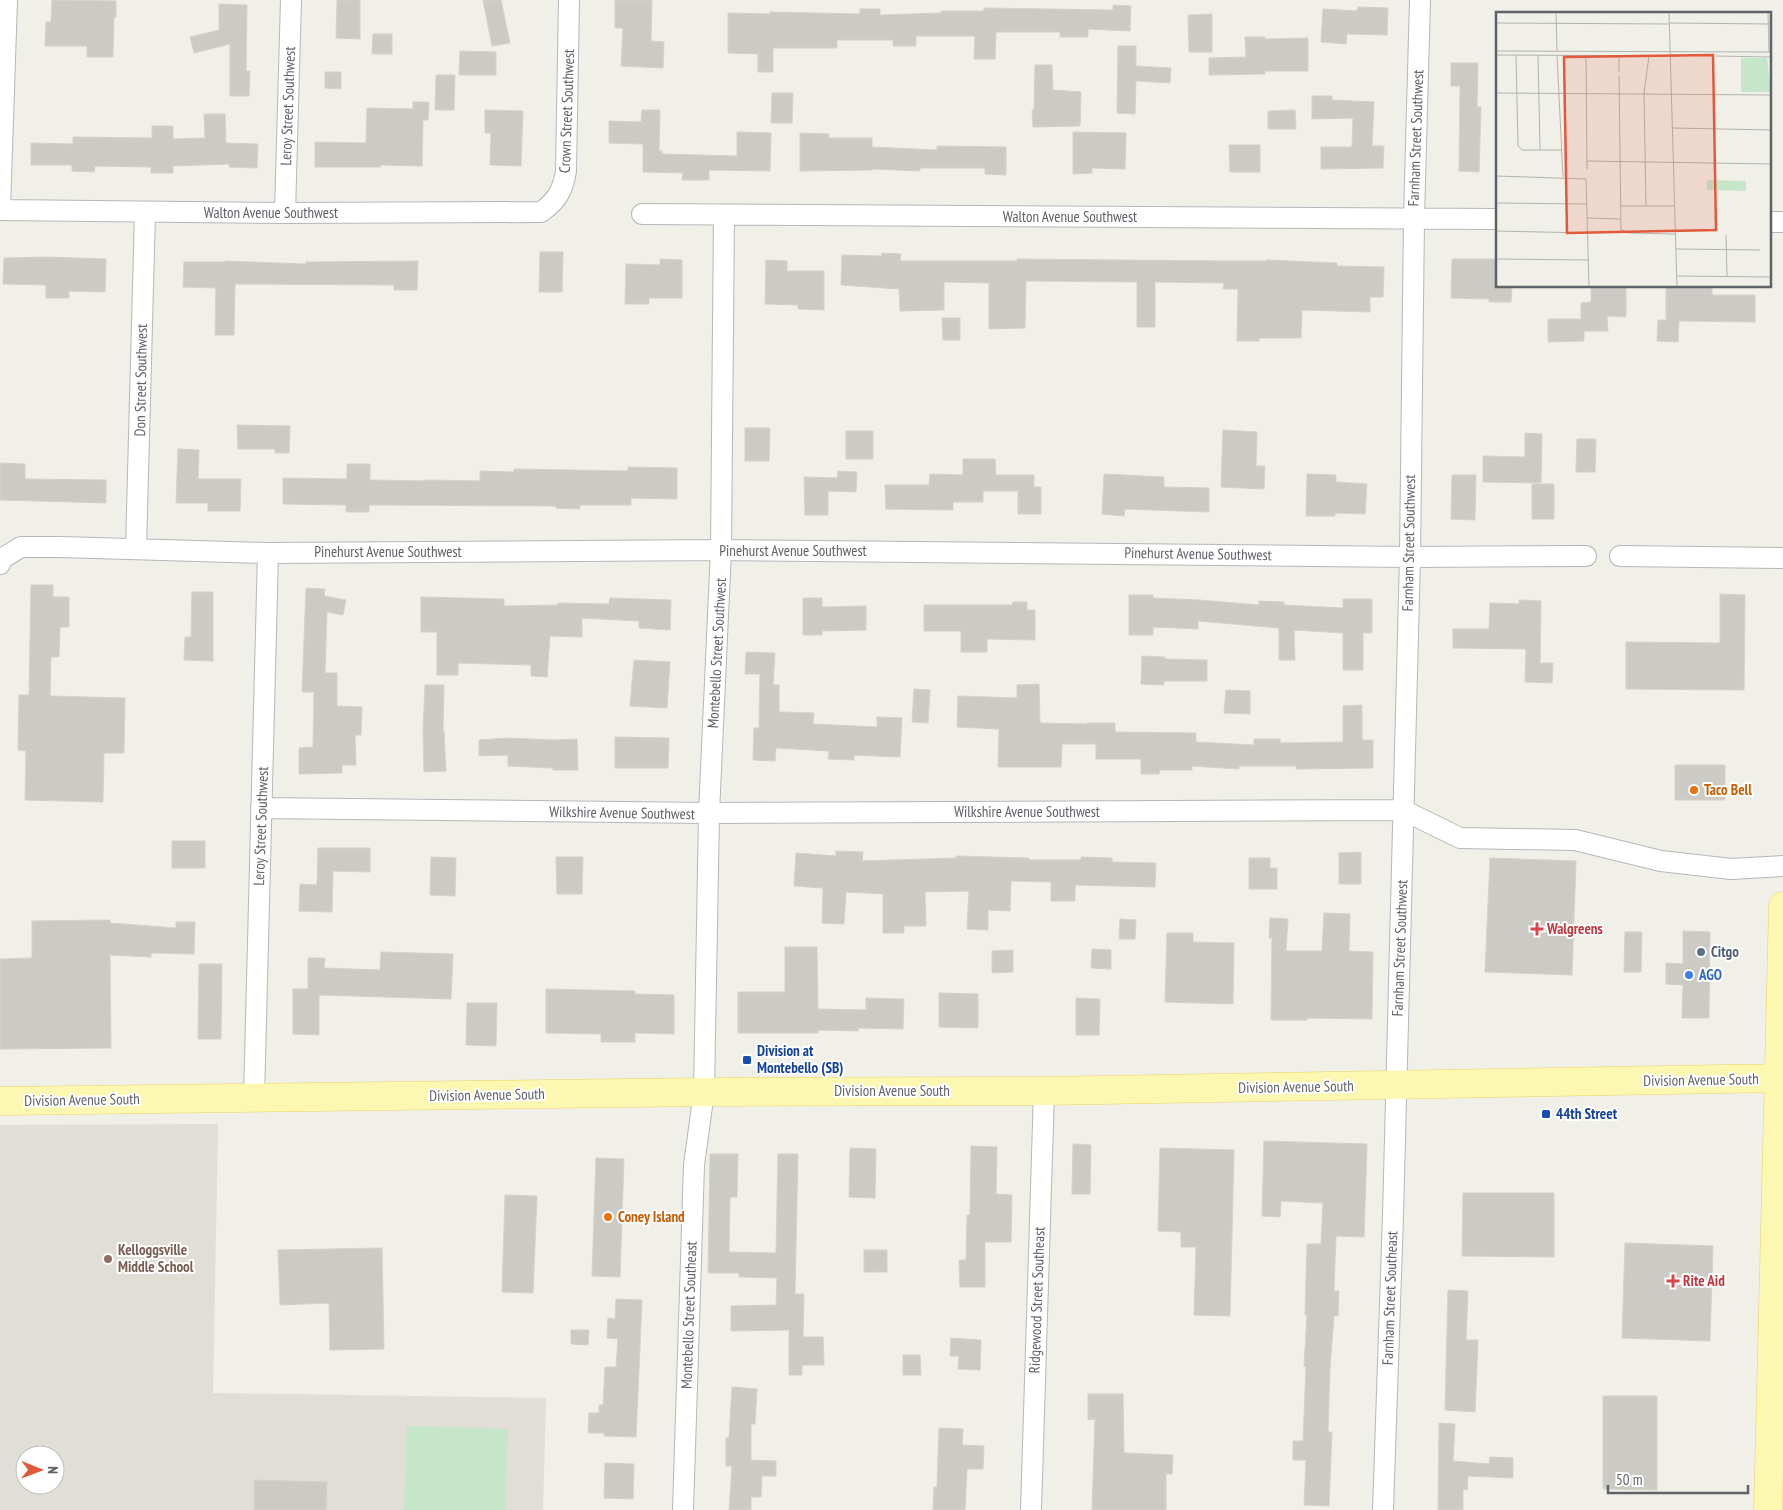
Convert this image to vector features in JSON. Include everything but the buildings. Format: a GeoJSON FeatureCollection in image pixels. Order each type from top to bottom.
{"type":"FeatureCollection","features":[{"type":"Feature","properties":{"kind":"main road"},"geometry":{"type":"LineString","coordinates":[[1768,1510],[1783,906]]}},
{"type":"Feature","properties":{"kind":"main road","name":"Division Avenue South"},"geometry":{"type":"LineString","coordinates":[[0,1101],[704,1092],[1044,1091],[1780,1078]]}},
{"type":"Feature","properties":{"kind":"street"},"geometry":{"type":"LineString","coordinates":[[0,210],[7,0]]}},
{"type":"Feature","properties":{"kind":"street","name":"Leroy Street Southwest"},"geometry":{"type":"LineString","coordinates":[[285,213],[292,0]]}},
{"type":"Feature","properties":{"kind":"street","name":"Crown Street Southwest"},"geometry":{"type":"LineString","coordinates":[[541,212],[559,196],[564,184],[566,171],[569,0]]}},
{"type":"Feature","properties":{"kind":"street","name":"Farnham Street Southwest"},"geometry":{"type":"LineString","coordinates":[[1396,1086],[1410,556],[1414,218],[1420,0]]}},
{"type":"Feature","properties":{"kind":"street","name":"Walton Avenue Southwest"},"geometry":{"type":"LineString","coordinates":[[0,210],[285,213],[541,212]]}},
{"type":"Feature","properties":{"kind":"street","name":"Don Street Southwest"},"geometry":{"type":"LineString","coordinates":[[136,549],[145,212]]}},
{"type":"Feature","properties":{"kind":"street","name":"Walton Avenue Southwest"},"geometry":{"type":"LineString","coordinates":[[642,214],[1496,219]]}},
{"type":"Feature","properties":{"kind":"street","name":"Montebello Street Southwest"},"geometry":{"type":"LineString","coordinates":[[704,1092],[709,814],[721,550],[724,215]]}},
{"type":"Feature","properties":{"kind":"street"},"geometry":{"type":"LineString","coordinates":[[1770,222],[1783,222]]}},
{"type":"Feature","properties":{"kind":"street","name":"Pinehurst Avenue Southwest"},"geometry":{"type":"LineString","coordinates":[[2,561],[21,547],[268,553],[721,550],[1586,556]]}},
{"type":"Feature","properties":{"kind":"street","name":"Leroy Street Southwest"},"geometry":{"type":"LineString","coordinates":[[254,1098],[268,553]]}},
{"type":"Feature","properties":{"kind":"street"},"geometry":{"type":"LineString","coordinates":[[1620,556],[1783,558]]}},
{"type":"Feature","properties":{"kind":"street","name":"Wilkshire Avenue Southwest"},"geometry":{"type":"LineString","coordinates":[[261,808],[709,814],[1403,810],[1460,838],[1575,840],[1661,861],[1730,868],[1783,866]]}},
{"type":"Feature","properties":{"kind":"street","name":"Farnham Street Southeast"},"geometry":{"type":"LineString","coordinates":[[1383,1510],[1396,1086]]}},
{"type":"Feature","properties":{"kind":"street","name":"Ridgewood Street Southeast"},"geometry":{"type":"LineString","coordinates":[[1031,1510],[1044,1091]]}},
{"type":"Feature","properties":{"kind":"street","name":"Montebello Street Southeast"},"geometry":{"type":"LineString","coordinates":[[683,1510],[694,1165],[704,1092]]}},
{"type":"Feature","properties":{"kind":"shaded area","name":"Kelloggsville Middle School"},"geometry":{"type":"Polygon","coordinates":[[[218,1124],[213,1393],[546,1398],[543,1510],[0,1510],[0,1125],[218,1124]]]}},
{"type":"Feature","properties":{"kind":"green space"},"geometry":{"type":"Polygon","coordinates":[[[407,1426],[508,1429],[505,1510],[404,1510],[407,1426]]]}},
{"type":"Feature","properties":{"kind":"place","name":"Taco Bell"},"geometry":{"type":"Point","coordinates":[1694,790]}},
{"type":"Feature","properties":{"kind":"place","name":"Walgreens"},"geometry":{"type":"Point","coordinates":[1537,929]}},
{"type":"Feature","properties":{"kind":"place","name":"Citgo"},"geometry":{"type":"Point","coordinates":[1701,952]}},
{"type":"Feature","properties":{"kind":"place","name":"AGO"},"geometry":{"type":"Point","coordinates":[1689,975]}},
{"type":"Feature","properties":{"kind":"place","name":"Division at Montebello (SB)"},"geometry":{"type":"Point","coordinates":[747,1060]}},
{"type":"Feature","properties":{"kind":"place","name":"44th Street"},"geometry":{"type":"Point","coordinates":[1546,1114]}},
{"type":"Feature","properties":{"kind":"place","name":"Coney Island"},"geometry":{"type":"Point","coordinates":[608,1217]}},
{"type":"Feature","properties":{"kind":"place","name":"Kelloggsville Middle School"},"geometry":{"type":"Point","coordinates":[108,1259]}},
{"type":"Feature","properties":{"kind":"place","name":"Rite Aid"},"geometry":{"type":"Point","coordinates":[1673,1281]}}]}
